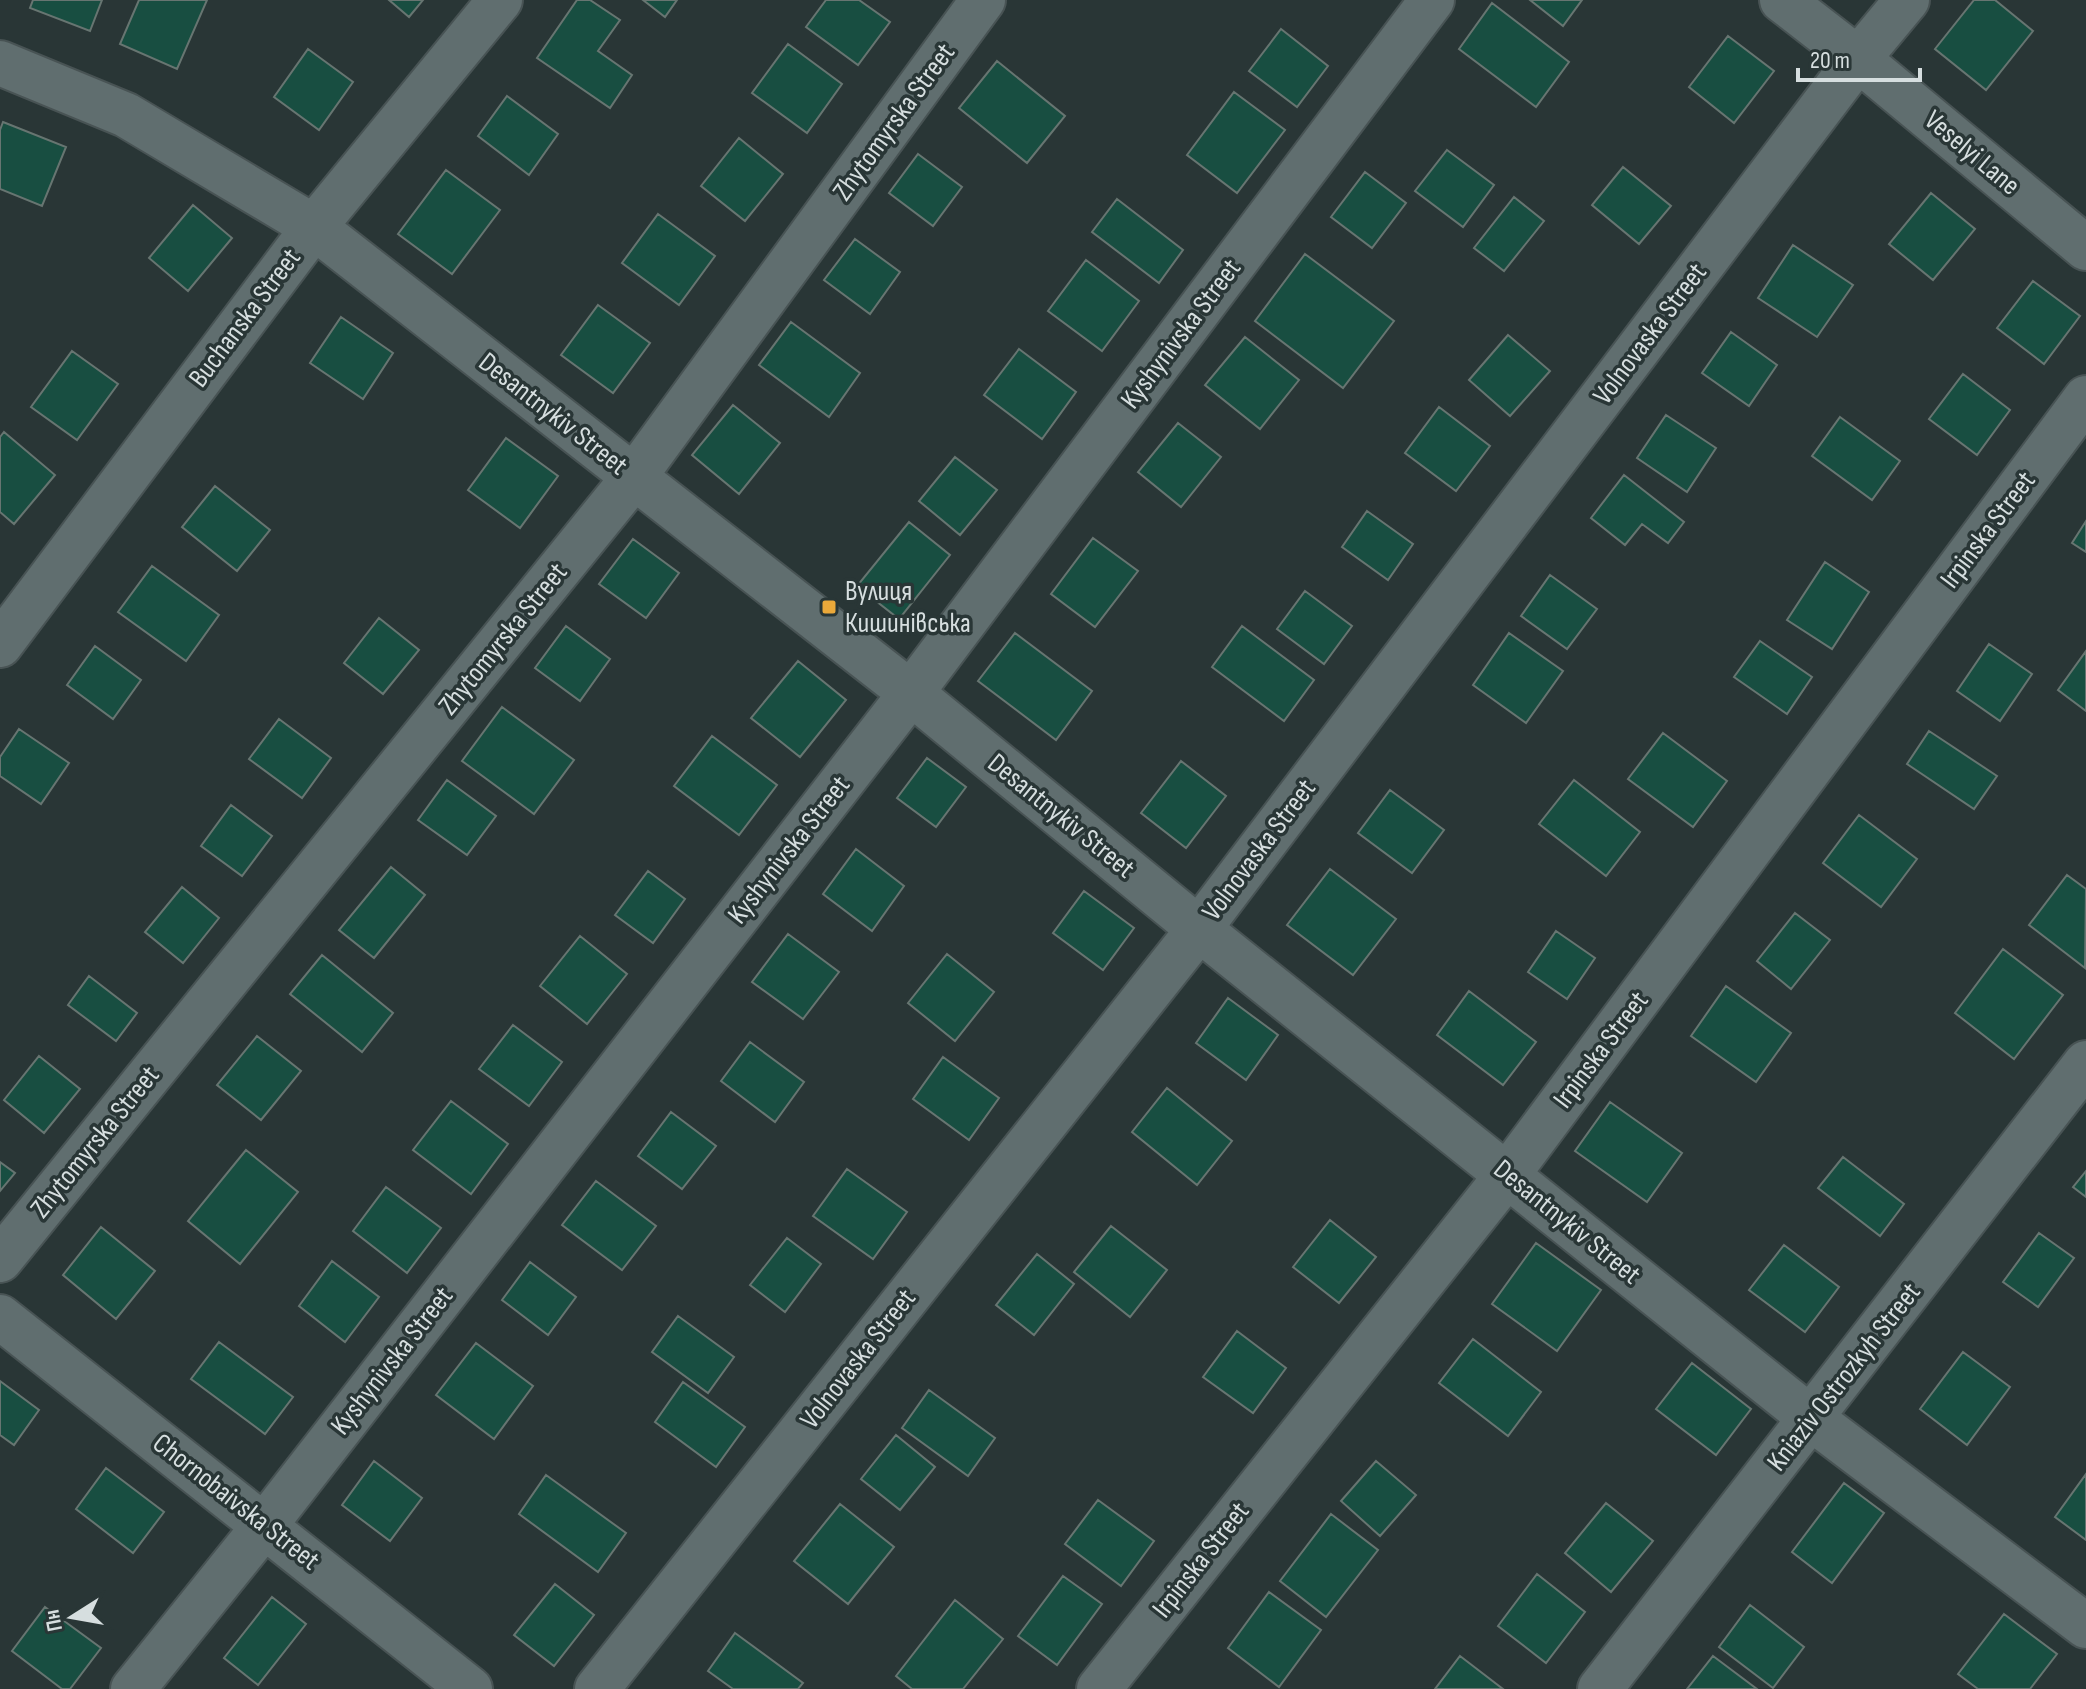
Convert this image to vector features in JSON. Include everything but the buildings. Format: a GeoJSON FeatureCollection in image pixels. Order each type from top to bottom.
{"type":"FeatureCollection","features":[{"type":"Feature","properties":{"kind":"street","name":"Buchanska Street"},"geometry":{"type":"LineString","coordinates":[[0,645],[314,227],[500,0]]}},
{"type":"Feature","properties":{"kind":"street","name":"Zhytomyrska Street"},"geometry":{"type":"LineString","coordinates":[[0,1260],[634,477],[983,0]]}},
{"type":"Feature","properties":{"kind":"street","name":"Kyshynivska Street"},"geometry":{"type":"LineString","coordinates":[[133,1689],[265,1525],[911,693],[1432,0]]}},
{"type":"Feature","properties":{"kind":"street","name":"Veselyi Lane"},"geometry":{"type":"LineString","coordinates":[[1782,0],[2086,248]]}},
{"type":"Feature","properties":{"kind":"street","name":"Volnovaska Street"},"geometry":{"type":"LineString","coordinates":[[597,1689],[1199,929],[1858,59],[1907,0]]}},
{"type":"Feature","properties":{"kind":"street","name":"Desantnykiv Street"},"geometry":{"type":"LineString","coordinates":[[0,63],[126,115],[314,227],[911,693],[1199,929],[1812,1419],[2086,1626]]}},
{"type":"Feature","properties":{"kind":"street","name":"Irpinska Street"},"geometry":{"type":"LineString","coordinates":[[1099,1689],[1508,1174],[2086,398]]}},
{"type":"Feature","properties":{"kind":"street","name":"Kniaziv Ostrozkyh Street"},"geometry":{"type":"LineString","coordinates":[[1600,1689],[2086,1063]]}},
{"type":"Feature","properties":{"kind":"street","name":"Chornobaivska Street"},"geometry":{"type":"LineString","coordinates":[[0,1317],[470,1689]]}},
{"type":"Feature","properties":{"kind":"place","name":"Вулиця Кишинівська"},"geometry":{"type":"Point","coordinates":[829,607]}}]}
